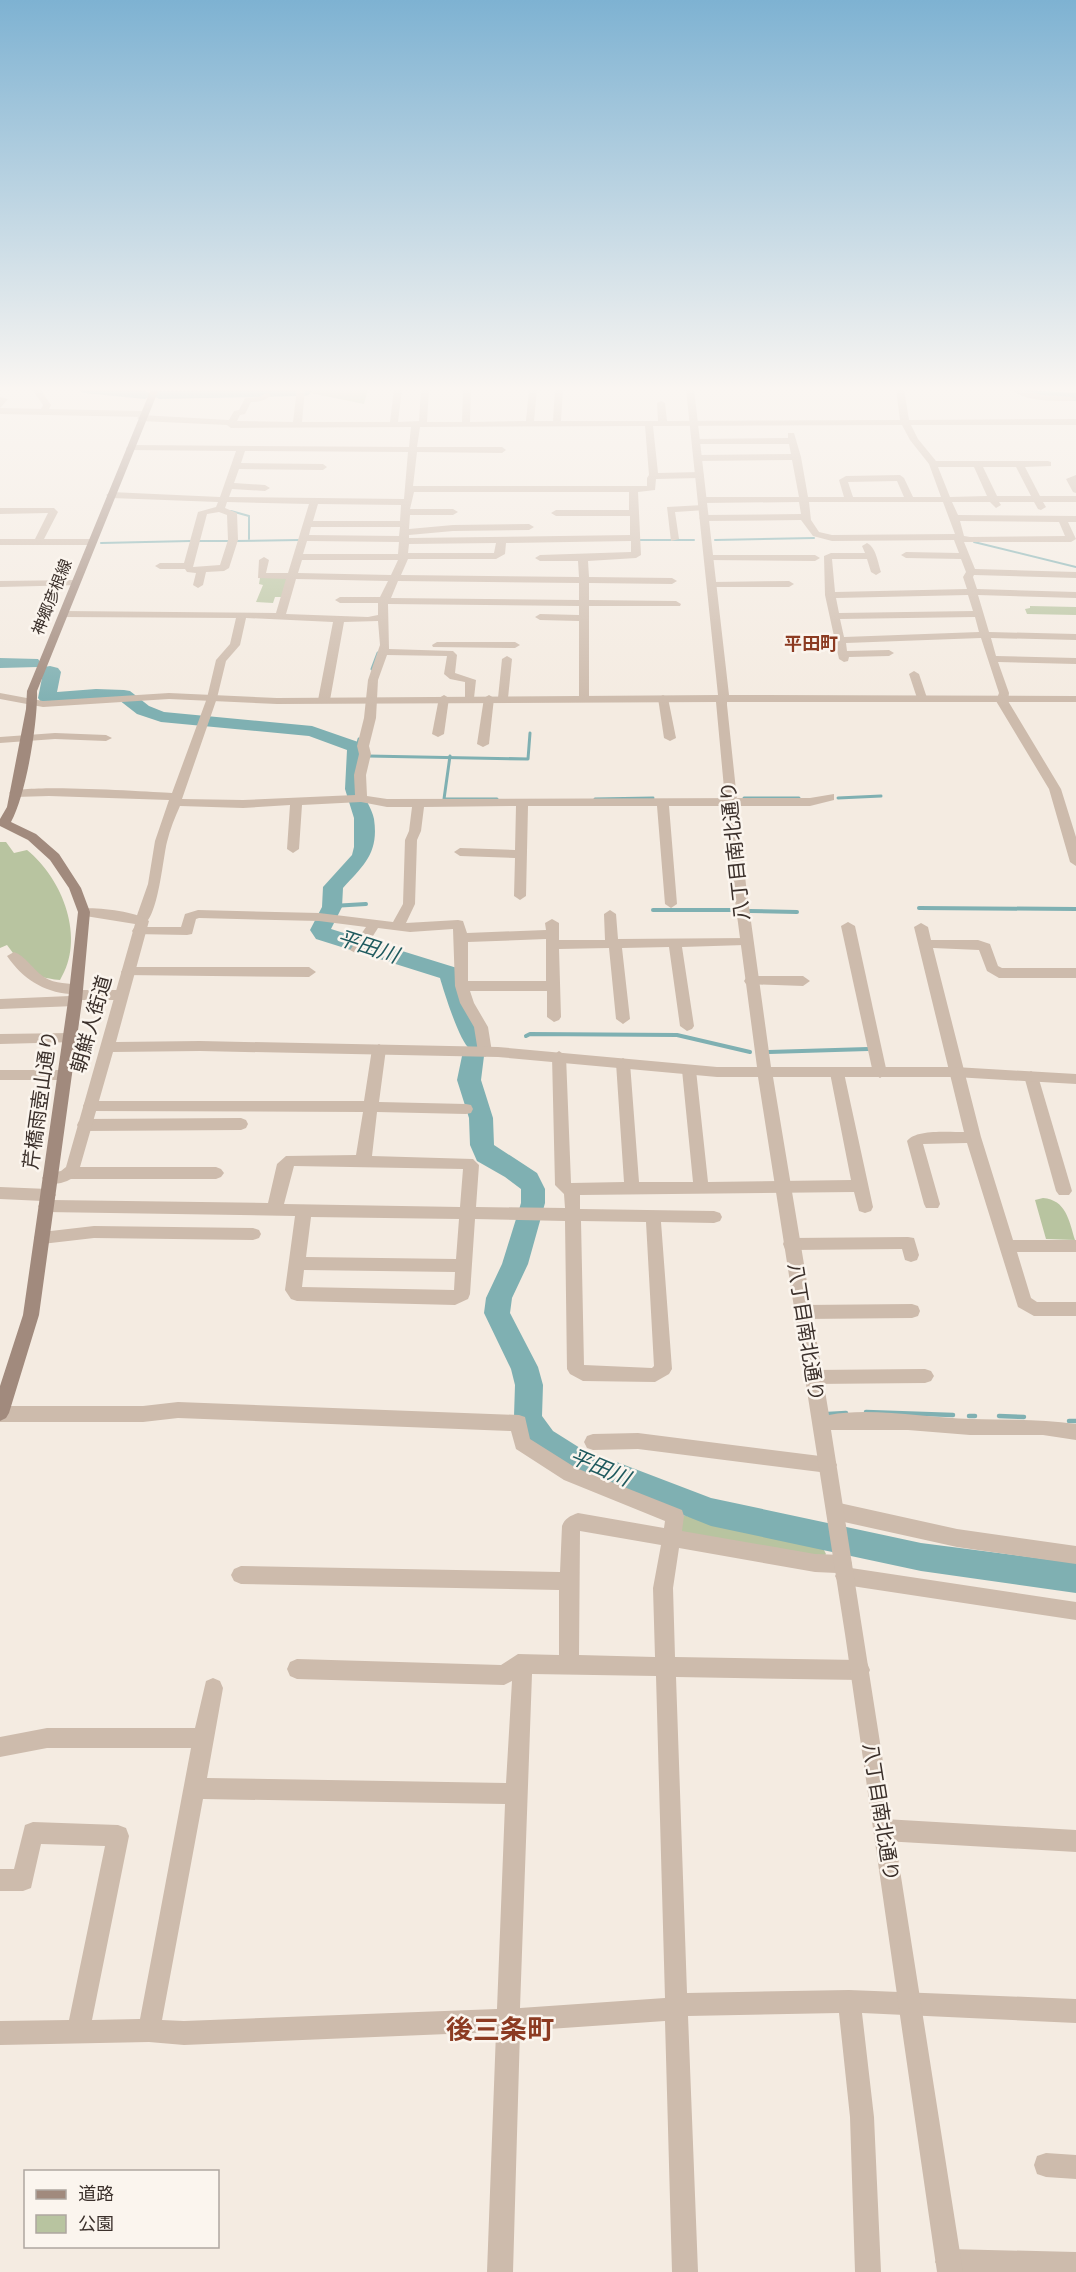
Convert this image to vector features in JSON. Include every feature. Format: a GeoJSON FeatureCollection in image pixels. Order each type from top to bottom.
{"type":"FeatureCollection","features":[{"type":"Feature","properties":{"kind":"main road","name":"神郷彦根線"},"geometry":{"type":"LineString","coordinates":[[2,823],[13,807],[33,691],[111,495]]}},
{"type":"Feature","properties":{"kind":"main road","name":"芹橋雨壺山通り"},"geometry":{"type":"LineString","coordinates":[[0,1413],[31,1315],[76,995],[84,912],[75,888],[55,857],[18,828],[2,823]]}},
{"type":"Feature","properties":{"kind":"street"},"geometry":{"type":"LineString","coordinates":[[112,495],[314,501],[453,512]]}},
{"type":"Feature","properties":{"kind":"street"},"geometry":{"type":"LineString","coordinates":[[220,509],[225,495]]}},
{"type":"Feature","properties":{"kind":"street"},"geometry":{"type":"LineString","coordinates":[[361,798],[360,775],[365,754],[363,746],[372,699],[373,680],[384,648],[384,601],[404,557],[405,507],[409,495]]}},
{"type":"Feature","properties":{"kind":"street"},"geometry":{"type":"LineString","coordinates":[[556,526],[557,495]]}},
{"type":"Feature","properties":{"kind":"street"},"geometry":{"type":"LineString","coordinates":[[535,580],[538,563],[636,555],[633,495]]}},
{"type":"Feature","properties":{"kind":"street","name":"八丁目南北通り"},"geometry":{"type":"LineString","coordinates":[[702,495],[723,693],[729,801],[745,941],[764,1073],[860,1670],[949,2267]]}},
{"type":"Feature","properties":{"kind":"street"},"geometry":{"type":"LineString","coordinates":[[804,495],[805,517],[816,534],[832,538],[1073,541],[1062,519]]}},
{"type":"Feature","properties":{"kind":"street"},"geometry":{"type":"LineString","coordinates":[[848,495],[849,499]]}},
{"type":"Feature","properties":{"kind":"street"},"geometry":{"type":"LineString","coordinates":[[908,495],[910,499]]}},
{"type":"Feature","properties":{"kind":"street"},"geometry":{"type":"LineString","coordinates":[[946,495],[955,519],[958,542],[971,572]]}},
{"type":"Feature","properties":{"kind":"street"},"geometry":{"type":"LineString","coordinates":[[991,495],[1003,519]]}},
{"type":"Feature","properties":{"kind":"street"},"geometry":{"type":"LineString","coordinates":[[1035,495],[1046,519]]}},
{"type":"Feature","properties":{"kind":"street"},"geometry":{"type":"LineString","coordinates":[[674,539],[670,509],[805,499],[1076,499]]}},
{"type":"Feature","properties":{"kind":"street"},"geometry":{"type":"LineString","coordinates":[[281,615],[314,501]]}},
{"type":"Feature","properties":{"kind":"street"},"geometry":{"type":"LineString","coordinates":[[703,508],[805,517]]}},
{"type":"Feature","properties":{"kind":"street"},"geometry":{"type":"LineString","coordinates":[[159,566],[188,566],[190,570],[224,568],[233,540],[232,513],[220,509],[203,512],[188,566]]}},
{"type":"Feature","properties":{"kind":"street"},"geometry":{"type":"LineString","coordinates":[[0,511],[53,512],[38,542]]}},
{"type":"Feature","properties":{"kind":"street"},"geometry":{"type":"LineString","coordinates":[[308,524],[501,541],[556,526],[634,513]]}},
{"type":"Feature","properties":{"kind":"street"},"geometry":{"type":"LineString","coordinates":[[955,519],[1076,519]]}},
{"type":"Feature","properties":{"kind":"street"},"geometry":{"type":"LineString","coordinates":[[556,526],[635,538]]}},
{"type":"Feature","properties":{"kind":"street"},"geometry":{"type":"LineString","coordinates":[[304,538],[404,534],[453,528],[529,527]]}},
{"type":"Feature","properties":{"kind":"street"},"geometry":{"type":"LineString","coordinates":[[864,537],[876,572]]}},
{"type":"Feature","properties":{"kind":"street"},"geometry":{"type":"LineString","coordinates":[[298,557],[496,556],[500,554],[501,541]]}},
{"type":"Feature","properties":{"kind":"street"},"geometry":{"type":"LineString","coordinates":[[0,542],[92,542]]}},
{"type":"Feature","properties":{"kind":"street"},"geometry":{"type":"LineString","coordinates":[[906,555],[964,556]]}},
{"type":"Feature","properties":{"kind":"street"},"geometry":{"type":"LineString","coordinates":[[871,556],[831,556],[827,558],[830,595],[844,656],[888,653]]}},
{"type":"Feature","properties":{"kind":"street"},"geometry":{"type":"LineString","coordinates":[[583,558],[584,698]]}},
{"type":"Feature","properties":{"kind":"street"},"geometry":{"type":"LineString","coordinates":[[709,558],[815,558]]}},
{"type":"Feature","properties":{"kind":"street"},"geometry":{"type":"LineString","coordinates":[[264,560],[261,576],[672,581]]}},
{"type":"Feature","properties":{"kind":"street"},"geometry":{"type":"LineString","coordinates":[[198,585],[202,570]]}},
{"type":"Feature","properties":{"kind":"street"},"geometry":{"type":"LineString","coordinates":[[971,572],[1076,575]]}},
{"type":"Feature","properties":{"kind":"street"},"geometry":{"type":"LineString","coordinates":[[971,572],[968,577],[1004,693],[1002,702],[1054,789],[1067,825],[1076,862]]}},
{"type":"Feature","properties":{"kind":"street"},"geometry":{"type":"LineString","coordinates":[[0,584],[76,583]]}},
{"type":"Feature","properties":{"kind":"street"},"geometry":{"type":"LineString","coordinates":[[712,585],[789,584]]}},
{"type":"Feature","properties":{"kind":"street"},"geometry":{"type":"LineString","coordinates":[[830,595],[973,592],[1076,595]]}},
{"type":"Feature","properties":{"kind":"street"},"geometry":{"type":"LineString","coordinates":[[340,600],[676,604]]}},
{"type":"Feature","properties":{"kind":"street"},"geometry":{"type":"LineString","coordinates":[[64,614],[281,615],[339,619],[383,617]]}},
{"type":"Feature","properties":{"kind":"street"},"geometry":{"type":"LineString","coordinates":[[835,616],[979,614]]}},
{"type":"Feature","properties":{"kind":"street","name":"朝鮮人街道"},"geometry":{"type":"LineString","coordinates":[[69,1173],[73,1170],[120,995],[154,884],[161,841],[212,698],[221,660],[235,645],[242,615]]}},
{"type":"Feature","properties":{"kind":"street"},"geometry":{"type":"LineString","coordinates":[[540,617],[583,618]]}},
{"type":"Feature","properties":{"kind":"street"},"geometry":{"type":"LineString","coordinates":[[324,700],[339,619]]}},
{"type":"Feature","properties":{"kind":"street"},"geometry":{"type":"LineString","coordinates":[[840,640],[985,636],[1076,637]]}},
{"type":"Feature","properties":{"kind":"street"},"geometry":{"type":"LineString","coordinates":[[384,648],[515,645]]}},
{"type":"Feature","properties":{"kind":"street"},"geometry":{"type":"LineString","coordinates":[[384,648],[449,653],[452,655],[449,674],[471,680],[470,698]]}},
{"type":"Feature","properties":{"kind":"street"},"geometry":{"type":"LineString","coordinates":[[503,698],[507,659]]}},
{"type":"Feature","properties":{"kind":"street"},"geometry":{"type":"LineString","coordinates":[[992,659],[1076,661]]}},
{"type":"Feature","properties":{"kind":"street"},"geometry":{"type":"LineString","coordinates":[[914,674],[922,698]]}},
{"type":"Feature","properties":{"kind":"street"},"geometry":{"type":"LineString","coordinates":[[0,696],[50,704],[139,697],[324,700],[444,698],[1076,699]]}},
{"type":"Feature","properties":{"kind":"street"},"geometry":{"type":"LineString","coordinates":[[438,734],[444,698]]}},
{"type":"Feature","properties":{"kind":"street"},"geometry":{"type":"LineString","coordinates":[[483,744],[489,698]]}},
{"type":"Feature","properties":{"kind":"street"},"geometry":{"type":"LineString","coordinates":[[663,698],[670,738]]}},
{"type":"Feature","properties":{"kind":"street"},"geometry":{"type":"LineString","coordinates":[[0,740],[55,736],[106,738]]}},
{"type":"Feature","properties":{"kind":"street"},"geometry":{"type":"LineString","coordinates":[[15,793],[49,792],[243,804],[361,798],[380,802],[810,802],[830,798]]}},
{"type":"Feature","properties":{"kind":"street"},"geometry":{"type":"LineString","coordinates":[[397,927],[409,904],[411,840],[416,826],[418,802]]}},
{"type":"Feature","properties":{"kind":"street"},"geometry":{"type":"LineString","coordinates":[[520,896],[522,802]]}},
{"type":"Feature","properties":{"kind":"street"},"geometry":{"type":"LineString","coordinates":[[663,802],[671,904]]}},
{"type":"Feature","properties":{"kind":"street"},"geometry":{"type":"LineString","coordinates":[[292,849],[296,803]]}},
{"type":"Feature","properties":{"kind":"street"},"geometry":{"type":"LineString","coordinates":[[416,826],[430,827]]}},
{"type":"Feature","properties":{"kind":"street"},"geometry":{"type":"LineString","coordinates":[[460,852],[521,854]]}},
{"type":"Feature","properties":{"kind":"street"},"geometry":{"type":"LineString","coordinates":[[84,912],[103,913],[140,926],[187,931],[190,917],[198,914],[325,918],[397,927],[424,928],[458,924],[465,996],[485,1030],[485,1052]]}},
{"type":"Feature","properties":{"kind":"street"},"geometry":{"type":"LineString","coordinates":[[610,914],[623,1019]]}},
{"type":"Feature","properties":{"kind":"street"},"geometry":{"type":"LineString","coordinates":[[360,947],[374,925]]}},
{"type":"Feature","properties":{"kind":"street"},"geometry":{"type":"LineString","coordinates":[[848,926],[880,1073]]}},
{"type":"Feature","properties":{"kind":"street"},"geometry":{"type":"LineString","coordinates":[[921,927],[955,1072],[1024,1302],[1034,1309],[1076,1309]]}},
{"type":"Feature","properties":{"kind":"street"},"geometry":{"type":"LineString","coordinates":[[460,938],[552,934],[613,943],[745,941]]}},
{"type":"Feature","properties":{"kind":"street"},"geometry":{"type":"LineString","coordinates":[[552,934],[555,983],[552,986],[554,1017]]}},
{"type":"Feature","properties":{"kind":"street"},"geometry":{"type":"LineString","coordinates":[[675,942],[687,1026]]}},
{"type":"Feature","properties":{"kind":"street"},"geometry":{"type":"LineString","coordinates":[[926,944],[978,944],[985,947],[992,968],[999,973],[1076,973]]}},
{"type":"Feature","properties":{"kind":"street"},"geometry":{"type":"LineString","coordinates":[[14,956],[44,985],[76,995]]}},
{"type":"Feature","properties":{"kind":"street"},"geometry":{"type":"LineString","coordinates":[[128,972],[309,972]]}},
{"type":"Feature","properties":{"kind":"street"},"geometry":{"type":"LineString","coordinates":[[751,981],[803,981]]}},
{"type":"Feature","properties":{"kind":"street"},"geometry":{"type":"LineString","coordinates":[[463,986],[552,986]]}},
{"type":"Feature","properties":{"kind":"street"},"geometry":{"type":"LineString","coordinates":[[0,1004],[76,995],[120,995]]}},
{"type":"Feature","properties":{"kind":"street"},"geometry":{"type":"LineString","coordinates":[[0,1039],[70,1038]]}},
{"type":"Feature","properties":{"kind":"street"},"geometry":{"type":"LineString","coordinates":[[107,1047],[200,1046],[485,1052],[559,1056],[689,1070],[764,1073],[955,1072],[1076,1079]]}},
{"type":"Feature","properties":{"kind":"street"},"geometry":{"type":"LineString","coordinates":[[363,1162],[379,1049]]}},
{"type":"Feature","properties":{"kind":"street"},"geometry":{"type":"LineString","coordinates":[[559,1056],[563,1185],[568,1189],[860,1186]]}},
{"type":"Feature","properties":{"kind":"street"},"geometry":{"type":"LineString","coordinates":[[623,1063],[632,1188]]}},
{"type":"Feature","properties":{"kind":"street"},"geometry":{"type":"LineString","coordinates":[[689,1070],[701,1189]]}},
{"type":"Feature","properties":{"kind":"street"},"geometry":{"type":"LineString","coordinates":[[837,1073],[865,1207]]}},
{"type":"Feature","properties":{"kind":"street"},"geometry":{"type":"LineString","coordinates":[[0,1075],[65,1075]]}},
{"type":"Feature","properties":{"kind":"street"},"geometry":{"type":"LineString","coordinates":[[1031,1076],[1064,1191]]}},
{"type":"Feature","properties":{"kind":"street"},"geometry":{"type":"LineString","coordinates":[[90,1106],[371,1106],[466,1109]]}},
{"type":"Feature","properties":{"kind":"street"},"geometry":{"type":"LineString","coordinates":[[84,1125],[241,1124]]}},
{"type":"Feature","properties":{"kind":"street"},"geometry":{"type":"LineString","coordinates":[[932,1204],[915,1141],[973,1137]]}},
{"type":"Feature","properties":{"kind":"street"},"geometry":{"type":"LineString","coordinates":[[275,1208],[285,1164],[291,1160],[468,1163],[471,1166],[462,1294],[455,1298],[297,1294],[292,1290],[304,1209]]}},
{"type":"Feature","properties":{"kind":"street"},"geometry":{"type":"LineString","coordinates":[[48,1193],[69,1173],[216,1173]]}},
{"type":"Feature","properties":{"kind":"street"},"geometry":{"type":"LineString","coordinates":[[572,1189],[576,1369],[583,1374],[655,1375],[663,1369],[653,1215]]}},
{"type":"Feature","properties":{"kind":"street"},"geometry":{"type":"LineString","coordinates":[[0,1193],[48,1193],[304,1209],[574,1216],[714,1216]]}},
{"type":"Feature","properties":{"kind":"street"},"geometry":{"type":"LineString","coordinates":[[42,1238],[94,1232],[253,1234]]}},
{"type":"Feature","properties":{"kind":"street"},"geometry":{"type":"LineString","coordinates":[[791,1244],[908,1243],[911,1255]]}},
{"type":"Feature","properties":{"kind":"street"},"geometry":{"type":"LineString","coordinates":[[1006,1246],[1076,1246]]}},
{"type":"Feature","properties":{"kind":"street"},"geometry":{"type":"LineString","coordinates":[[296,1263],[464,1266]]}},
{"type":"Feature","properties":{"kind":"street"},"geometry":{"type":"LineString","coordinates":[[803,1312],[912,1311]]}},
{"type":"Feature","properties":{"kind":"street"},"geometry":{"type":"LineString","coordinates":[[813,1377],[925,1376]]}},
{"type":"Feature","properties":{"kind":"street"},"geometry":{"type":"LineString","coordinates":[[0,1413],[143,1414],[178,1410],[519,1423],[522,1443],[570,1474],[675,1516],[663,1588],[685,2272]]}},
{"type":"Feature","properties":{"kind":"street"},"geometry":{"type":"LineString","coordinates":[[821,1424],[908,1422],[970,1427],[1043,1427],[1076,1432]]}},
{"type":"Feature","properties":{"kind":"street"},"geometry":{"type":"LineString","coordinates":[[593,1442],[638,1441],[828,1465]]}},
{"type":"Feature","properties":{"kind":"street"},"geometry":{"type":"LineString","coordinates":[[835,1515],[957,1538],[1076,1555]]}},
{"type":"Feature","properties":{"kind":"street"},"geometry":{"type":"LineString","coordinates":[[569,1665],[571,1526],[578,1522],[843,1566],[1076,1611]]}},
{"type":"Feature","properties":{"kind":"street"},"geometry":{"type":"LineString","coordinates":[[241,1575],[569,1581]]}},
{"type":"Feature","properties":{"kind":"street"},"geometry":{"type":"LineString","coordinates":[[297,1669],[504,1675],[518,1664],[860,1670]]}},
{"type":"Feature","properties":{"kind":"street"},"geometry":{"type":"LineString","coordinates":[[500,2272],[516,1794],[523,1664]]}},
{"type":"Feature","properties":{"kind":"street"},"geometry":{"type":"LineString","coordinates":[[149,2030],[213,1688]]}},
{"type":"Feature","properties":{"kind":"street"},"geometry":{"type":"LineString","coordinates":[[0,1747],[46,1738],[203,1738]]}},
{"type":"Feature","properties":{"kind":"street"},"geometry":{"type":"LineString","coordinates":[[193,1788],[516,1794]]}},
{"type":"Feature","properties":{"kind":"street"},"geometry":{"type":"LineString","coordinates":[[884,1830],[1076,1841]]}},
{"type":"Feature","properties":{"kind":"street"},"geometry":{"type":"LineString","coordinates":[[0,1880],[23,1880],[33,1833],[118,1836],[78,2030]]}},
{"type":"Feature","properties":{"kind":"street"},"geometry":{"type":"LineString","coordinates":[[849,2001],[862,2116],[868,2272]]}},
{"type":"Feature","properties":{"kind":"street"},"geometry":{"type":"LineString","coordinates":[[0,2033],[149,2030],[184,2033],[510,2020],[676,2007],[849,2001],[1076,2011]]}},
{"type":"Feature","properties":{"kind":"street"},"geometry":{"type":"LineString","coordinates":[[1046,2165],[1076,2167]]}},
{"type":"Feature","properties":{"kind":"street"},"geometry":{"type":"LineString","coordinates":[[949,2267],[1076,2265]]}},
{"type":"Feature","properties":{"kind":"green space"},"geometry":{"type":"Polygon","coordinates":[[[288,577],[284,597],[275,597],[273,603],[256,602],[263,585],[259,584],[260,578],[288,577]]]}},
{"type":"Feature","properties":{"kind":"green space"},"geometry":{"type":"Polygon","coordinates":[[[1030,606],[1076,607],[1076,615],[1027,614],[1025,609],[1030,606]]]}},
{"type":"Feature","properties":{"kind":"green space"},"geometry":{"type":"Polygon","coordinates":[[[0,842],[6,842],[14,853],[27,850],[40,862],[60,893],[67,910],[71,946],[68,964],[60,980],[34,974],[24,966],[7,945],[0,948],[0,842]]]}},
{"type":"Feature","properties":{"kind":"green space"},"geometry":{"type":"Polygon","coordinates":[[[1043,1198],[1062,1207],[1075,1240],[1046,1239],[1035,1200],[1043,1198]]]}},
{"type":"Feature","properties":{"kind":"green space"},"geometry":{"type":"Polygon","coordinates":[[[680,1514],[822,1546],[826,1554],[823,1558],[677,1534],[680,1514]]]}},
{"type":"Feature","properties":{"kind":"waterway"},"geometry":{"type":"LineString","coordinates":[[231,511],[249,516],[249,539]]}},
{"type":"Feature","properties":{"kind":"waterway"},"geometry":{"type":"LineString","coordinates":[[715,540],[814,538]]}},
{"type":"Feature","properties":{"kind":"waterway"},"geometry":{"type":"LineString","coordinates":[[235,541],[299,540]]}},
{"type":"Feature","properties":{"kind":"waterway"},"geometry":{"type":"LineString","coordinates":[[640,540],[694,540]]}},
{"type":"Feature","properties":{"kind":"waterway"},"geometry":{"type":"LineString","coordinates":[[101,543],[190,541]]}},
{"type":"Feature","properties":{"kind":"waterway"},"geometry":{"type":"LineString","coordinates":[[197,541],[230,541]]}},
{"type":"Feature","properties":{"kind":"waterway"},"geometry":{"type":"LineString","coordinates":[[974,542],[1076,567]]}},
{"type":"Feature","properties":{"kind":"waterway"},"geometry":{"type":"LineString","coordinates":[[372,669],[378,653]]}},
{"type":"Feature","properties":{"kind":"waterway","name":"平田川"},"geometry":{"type":"LineString","coordinates":[[0,663],[32,663]]}},
{"type":"Feature","properties":{"kind":"waterway","name":"平田川"},"geometry":{"type":"LineString","coordinates":[[50,671],[52,672],[47,698],[96,694],[124,695]]}},
{"type":"Feature","properties":{"kind":"waterway","name":"平田川"},"geometry":{"type":"LineString","coordinates":[[127,699],[152,714],[200,721]]}},
{"type":"Feature","properties":{"kind":"waterway","name":"平田川"},"geometry":{"type":"LineString","coordinates":[[205,721],[312,731],[355,747],[357,753],[355,795]]}},
{"type":"Feature","properties":{"kind":"waterway"},"geometry":{"type":"LineString","coordinates":[[450,758],[528,759],[530,733]]}},
{"type":"Feature","properties":{"kind":"waterway"},"geometry":{"type":"LineString","coordinates":[[353,746],[358,743],[359,739]]}},
{"type":"Feature","properties":{"kind":"waterway"},"geometry":{"type":"LineString","coordinates":[[368,756],[450,758]]}},
{"type":"Feature","properties":{"kind":"waterway"},"geometry":{"type":"LineString","coordinates":[[450,758],[444,799],[497,799]]}},
{"type":"Feature","properties":{"kind":"waterway"},"geometry":{"type":"LineString","coordinates":[[838,798],[881,796]]}},
{"type":"Feature","properties":{"kind":"waterway"},"geometry":{"type":"LineString","coordinates":[[595,799],[653,798]]}},
{"type":"Feature","properties":{"kind":"waterway"},"geometry":{"type":"LineString","coordinates":[[744,798],[799,798]]}},
{"type":"Feature","properties":{"kind":"waterway","name":"平田川"},"geometry":{"type":"LineString","coordinates":[[357,801],[364,818],[364,847],[361,857],[333,887],[332,907],[320,930],[323,934],[449,973],[455,997],[475,1042]]}},
{"type":"Feature","properties":{"kind":"waterway"},"geometry":{"type":"LineString","coordinates":[[332,906],[366,904]]}},
{"type":"Feature","properties":{"kind":"waterway"},"geometry":{"type":"LineString","coordinates":[[919,908],[1076,909]]}},
{"type":"Feature","properties":{"kind":"waterway"},"geometry":{"type":"LineString","coordinates":[[653,910],[731,910]]}},
{"type":"Feature","properties":{"kind":"waterway"},"geometry":{"type":"LineString","coordinates":[[750,911],[797,912]]}},
{"type":"Feature","properties":{"kind":"waterway"},"geometry":{"type":"LineString","coordinates":[[526,1036],[530,1034],[677,1035],[750,1052]]}},
{"type":"Feature","properties":{"kind":"waterway"},"geometry":{"type":"LineString","coordinates":[[769,1052],[868,1049]]}},
{"type":"Feature","properties":{"kind":"waterway","name":"平田川"},"geometry":{"type":"LineString","coordinates":[[473,1056],[469,1080],[481,1118],[482,1145],[486,1154],[528,1180],[533,1189],[533,1203],[515,1264],[499,1298],[497,1313],[524,1367],[529,1385],[528,1416],[532,1428],[543,1440],[570,1457],[711,1512],[921,1557],[1076,1578]]}},
{"type":"Feature","properties":{"kind":"waterway","name":"平田川"},"geometry":{"type":"LineString","coordinates":[[472,1060],[480,1061]]}},
{"type":"Feature","properties":{"kind":"waterway"},"geometry":{"type":"LineString","coordinates":[[866,1412],[953,1415]]}},
{"type":"Feature","properties":{"kind":"waterway"},"geometry":{"type":"LineString","coordinates":[[828,1414],[846,1413]]}},
{"type":"Feature","properties":{"kind":"waterway"},"geometry":{"type":"LineString","coordinates":[[969,1416],[975,1416]]}},
{"type":"Feature","properties":{"kind":"waterway"},"geometry":{"type":"LineString","coordinates":[[999,1416],[1024,1417]]}},
{"type":"Feature","properties":{"kind":"waterway"},"geometry":{"type":"LineString","coordinates":[[1069,1421],[1076,1421]]}},
{"type":"Feature","properties":{"kind":"district","name":"平田町"},"geometry":{"type":"Point","coordinates":[811,644]}},
{"type":"Feature","properties":{"kind":"district","name":"後三条町"},"geometry":{"type":"Point","coordinates":[500,2030]}}]}
